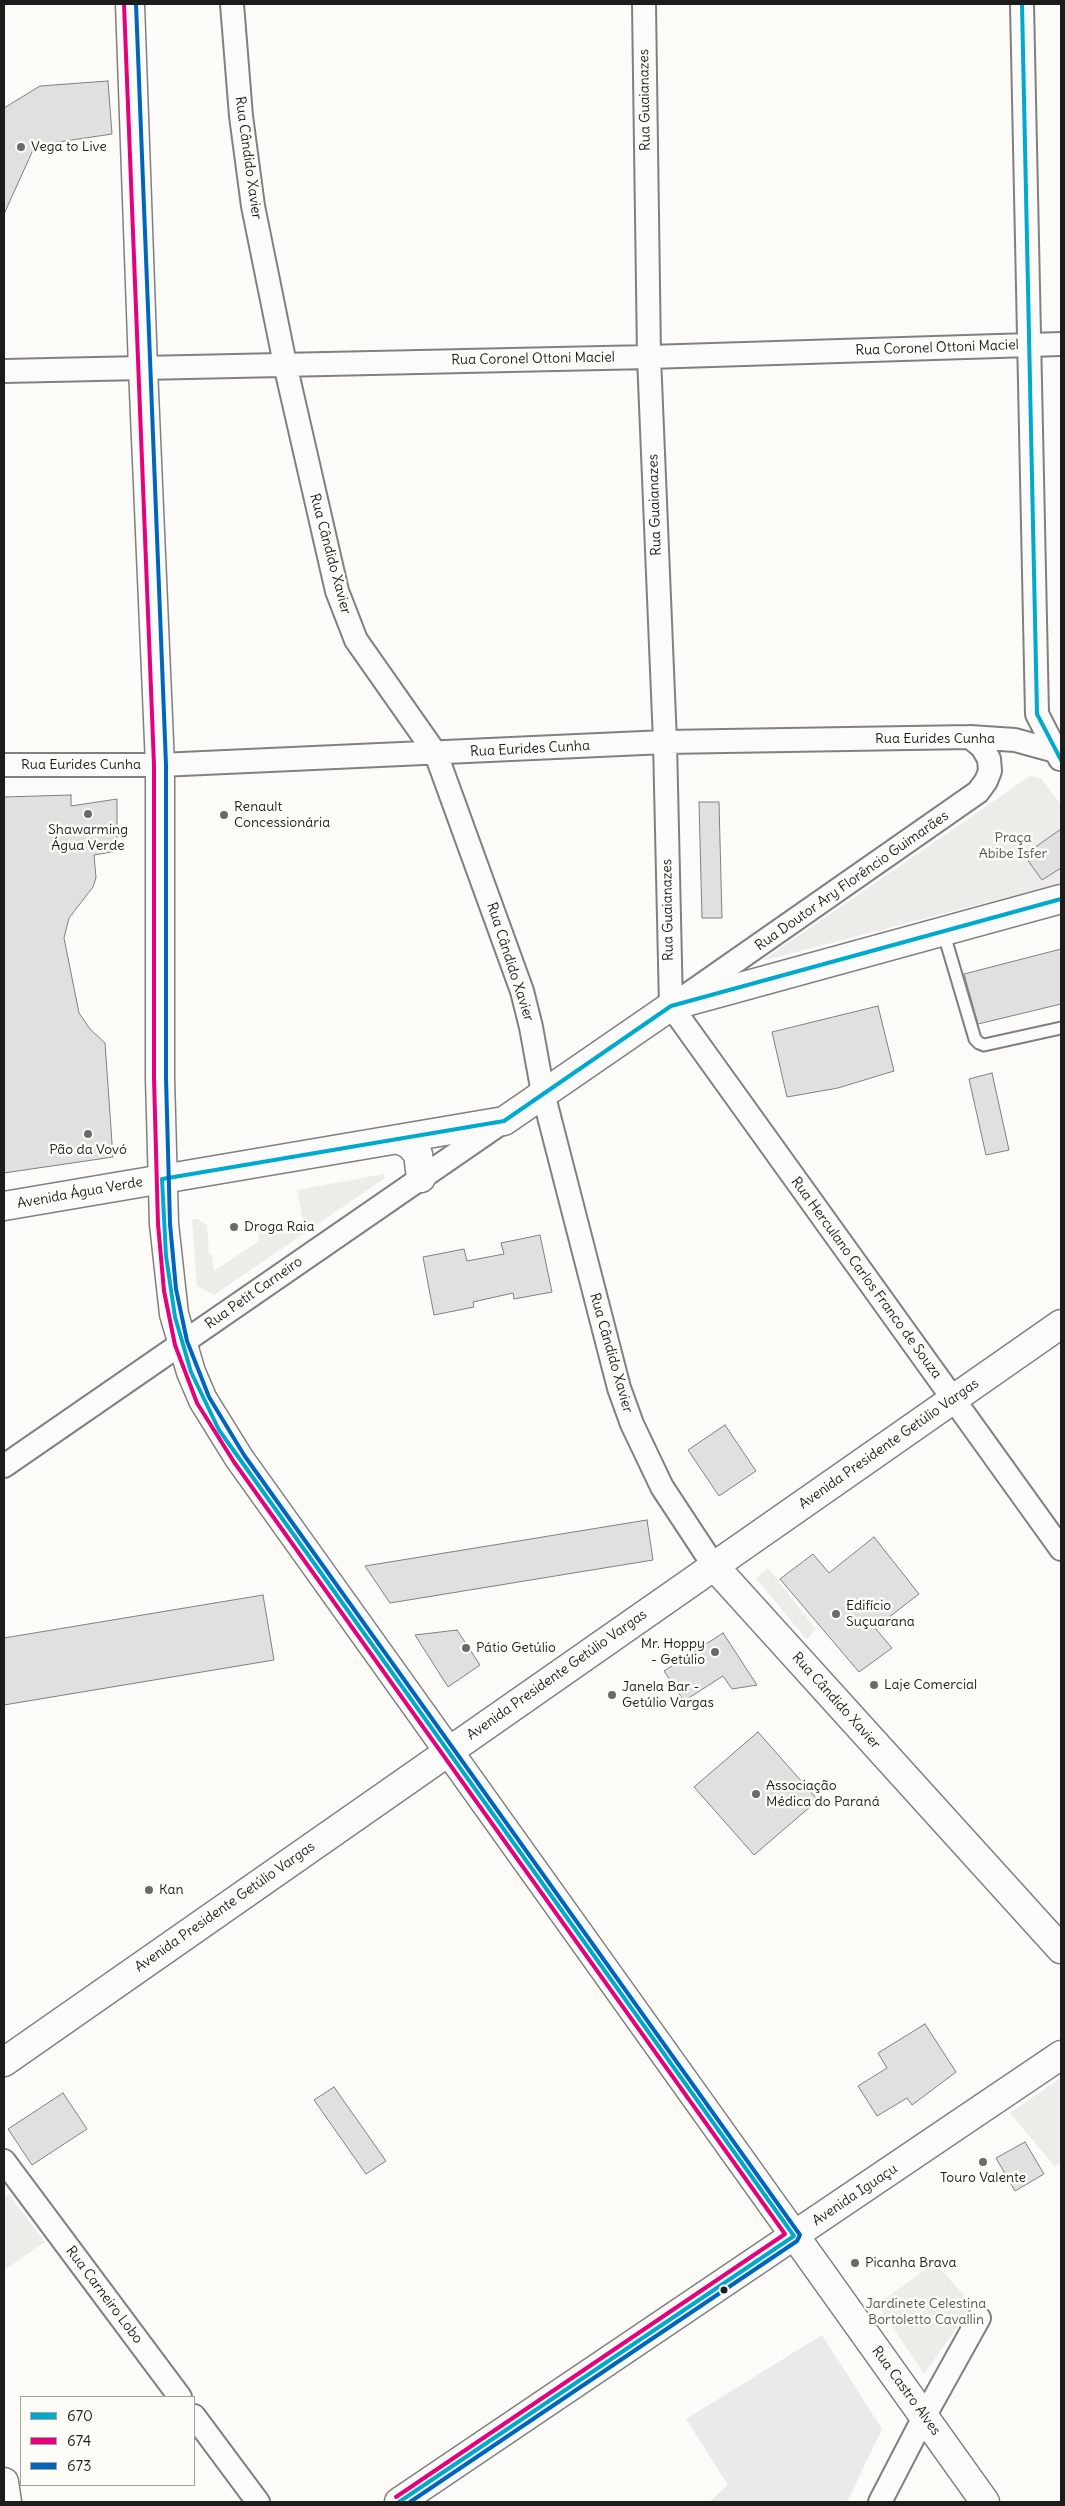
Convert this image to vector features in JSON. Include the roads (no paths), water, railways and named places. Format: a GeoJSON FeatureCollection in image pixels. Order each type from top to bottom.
{"type":"FeatureCollection","features":[{"type":"Feature","properties":{"kind":"main road","name":"Rua Castro Alves"},"geometry":{"type":"LineString","coordinates":[[130,4],[142,368],[160,765],[162,1179],[166,1256],[174,1314],[181,1343],[203,1400],[219,1430],[985,2502]]}},
{"type":"Feature","properties":{"kind":"main road","name":"Avenida Água Verde"},"geometry":{"type":"LineString","coordinates":[[4,1206],[504,1121],[671,1006],[1061,899]]}},
{"type":"Feature","properties":{"kind":"main road"},"geometry":{"type":"LineString","coordinates":[[398,1139],[410,1145],[418,1154],[421,1178]]}},
{"type":"Feature","properties":{"kind":"main road","name":"Avenida Presidente Getúlio Vargas"},"geometry":{"type":"LineString","coordinates":[[4,2062],[1061,1324]]}},
{"type":"Feature","properties":{"kind":"main road","name":"Rua Cândido Xavier"},"geometry":{"type":"LineString","coordinates":[[714,1566],[1061,1949]]}},
{"type":"Feature","properties":{"kind":"main road","name":"Avenida Iguaçu"},"geometry":{"type":"LineString","coordinates":[[399,2502],[1061,2055]]}},
{"type":"Feature","properties":{"kind":"main road"},"geometry":{"type":"LineString","coordinates":[[4,2482],[7,2502]]}},
{"type":"Feature","properties":{"kind":"street","name":"Rua Cândido Xavier"},"geometry":{"type":"LineString","coordinates":[[232,4],[245,158],[285,364],[337,591],[346,617],[361,647],[436,754],[522,991],[531,1027],[543,1093],[609,1356],[632,1424],[662,1487],[714,1566]]}},
{"type":"Feature","properties":{"kind":"street","name":"Rua Guaianazes"},"geometry":{"type":"LineString","coordinates":[[644,4],[649,357],[664,742],[671,1006]]}},
{"type":"Feature","properties":{"kind":"street"},"geometry":{"type":"LineString","coordinates":[[1022,4],[1037,714],[1058,756]]}},
{"type":"Feature","properties":{"kind":"street","name":"Rua Coronel Ottoni Maciel"},"geometry":{"type":"LineString","coordinates":[[4,371],[649,357],[1061,344]]}},
{"type":"Feature","properties":{"kind":"street","name":"Rua Eurides Cunha"},"geometry":{"type":"LineString","coordinates":[[4,765],[160,765],[436,754],[664,742],[970,737],[1014,740],[1058,756]]}},
{"type":"Feature","properties":{"kind":"street","name":"Rua Doutor Ary Florêncio Guimarães"},"geometry":{"type":"LineString","coordinates":[[671,1006],[978,792],[990,771],[989,759],[982,747],[970,737]]}},
{"type":"Feature","properties":{"kind":"street","name":"Rua Herculano Carlos Franco de Souza"},"geometry":{"type":"LineString","coordinates":[[671,1006],[1061,1549]]}},
{"type":"Feature","properties":{"kind":"street","name":"Rua Petit Carneiro"},"geometry":{"type":"LineString","coordinates":[[4,1466],[504,1121]]}},
{"type":"Feature","properties":{"kind":"street","name":"Rua Carneiro Lobo"},"geometry":{"type":"LineString","coordinates":[[4,2161],[179,2396]]}},
{"type":"Feature","properties":{"kind":"street","name":"Rua Carneiro Lobo"},"geometry":{"type":"LineString","coordinates":[[4,2182],[14,2184],[28,2194]]}},
{"type":"Feature","properties":{"kind":"street"},"geometry":{"type":"LineString","coordinates":[[880,2502],[924,2417],[979,2318]]}},
{"type":"Feature","properties":{"kind":"street"},"geometry":{"type":"LineString","coordinates":[[195,2417],[258,2502]]}},
{"type":"Feature","properties":{"kind":"lane"},"geometry":{"type":"LineString","coordinates":[[942,931],[974,1039],[984,1045],[1061,1028]]}},
{"type":"Feature","properties":{"kind":"place","name":"Vega to Live"},"geometry":{"type":"Point","coordinates":[21,147]}},
{"type":"Feature","properties":{"kind":"place","name":"Shawarming Água Verde"},"geometry":{"type":"Point","coordinates":[88,814]}},
{"type":"Feature","properties":{"kind":"place","name":"Renault Concessionária"},"geometry":{"type":"Point","coordinates":[224,815]}},
{"type":"Feature","properties":{"kind":"place","name":"Pão da Vovó"},"geometry":{"type":"Point","coordinates":[88,1134]}},
{"type":"Feature","properties":{"kind":"place","name":"Droga Raia"},"geometry":{"type":"Point","coordinates":[234,1227]}},
{"type":"Feature","properties":{"kind":"place","name":"Edifício Suçuarana"},"geometry":{"type":"Point","coordinates":[836,1614]}},
{"type":"Feature","properties":{"kind":"place","name":"Pátio Getúlio"},"geometry":{"type":"Point","coordinates":[466,1648]}},
{"type":"Feature","properties":{"kind":"place","name":"Mr. Hoppy - Getúlio"},"geometry":{"type":"Point","coordinates":[715,1652]}},
{"type":"Feature","properties":{"kind":"place","name":"Laje Comercial"},"geometry":{"type":"Point","coordinates":[874,1685]}},
{"type":"Feature","properties":{"kind":"place","name":"Janela Bar - Getúlio Vargas"},"geometry":{"type":"Point","coordinates":[612,1695]}},
{"type":"Feature","properties":{"kind":"place","name":"Associação Médica do Paraná"},"geometry":{"type":"Point","coordinates":[756,1794]}},
{"type":"Feature","properties":{"kind":"place","name":"Kan"},"geometry":{"type":"Point","coordinates":[149,1890]}},
{"type":"Feature","properties":{"kind":"place","name":"Touro Valente"},"geometry":{"type":"Point","coordinates":[983,2162]}},
{"type":"Feature","properties":{"kind":"place","name":"Picanha Brava"},"geometry":{"type":"Point","coordinates":[855,2263]}},
{"type":"Feature","properties":{"kind":"park label","name":"Praça Abibe Isfer"},"geometry":{"type":"Point","coordinates":[1013,846]}},
{"type":"Feature","properties":{"kind":"park label","name":"Jardinete Celestina Bortoletto Cavallin"},"geometry":{"type":"Point","coordinates":[926,2312]}}]}
